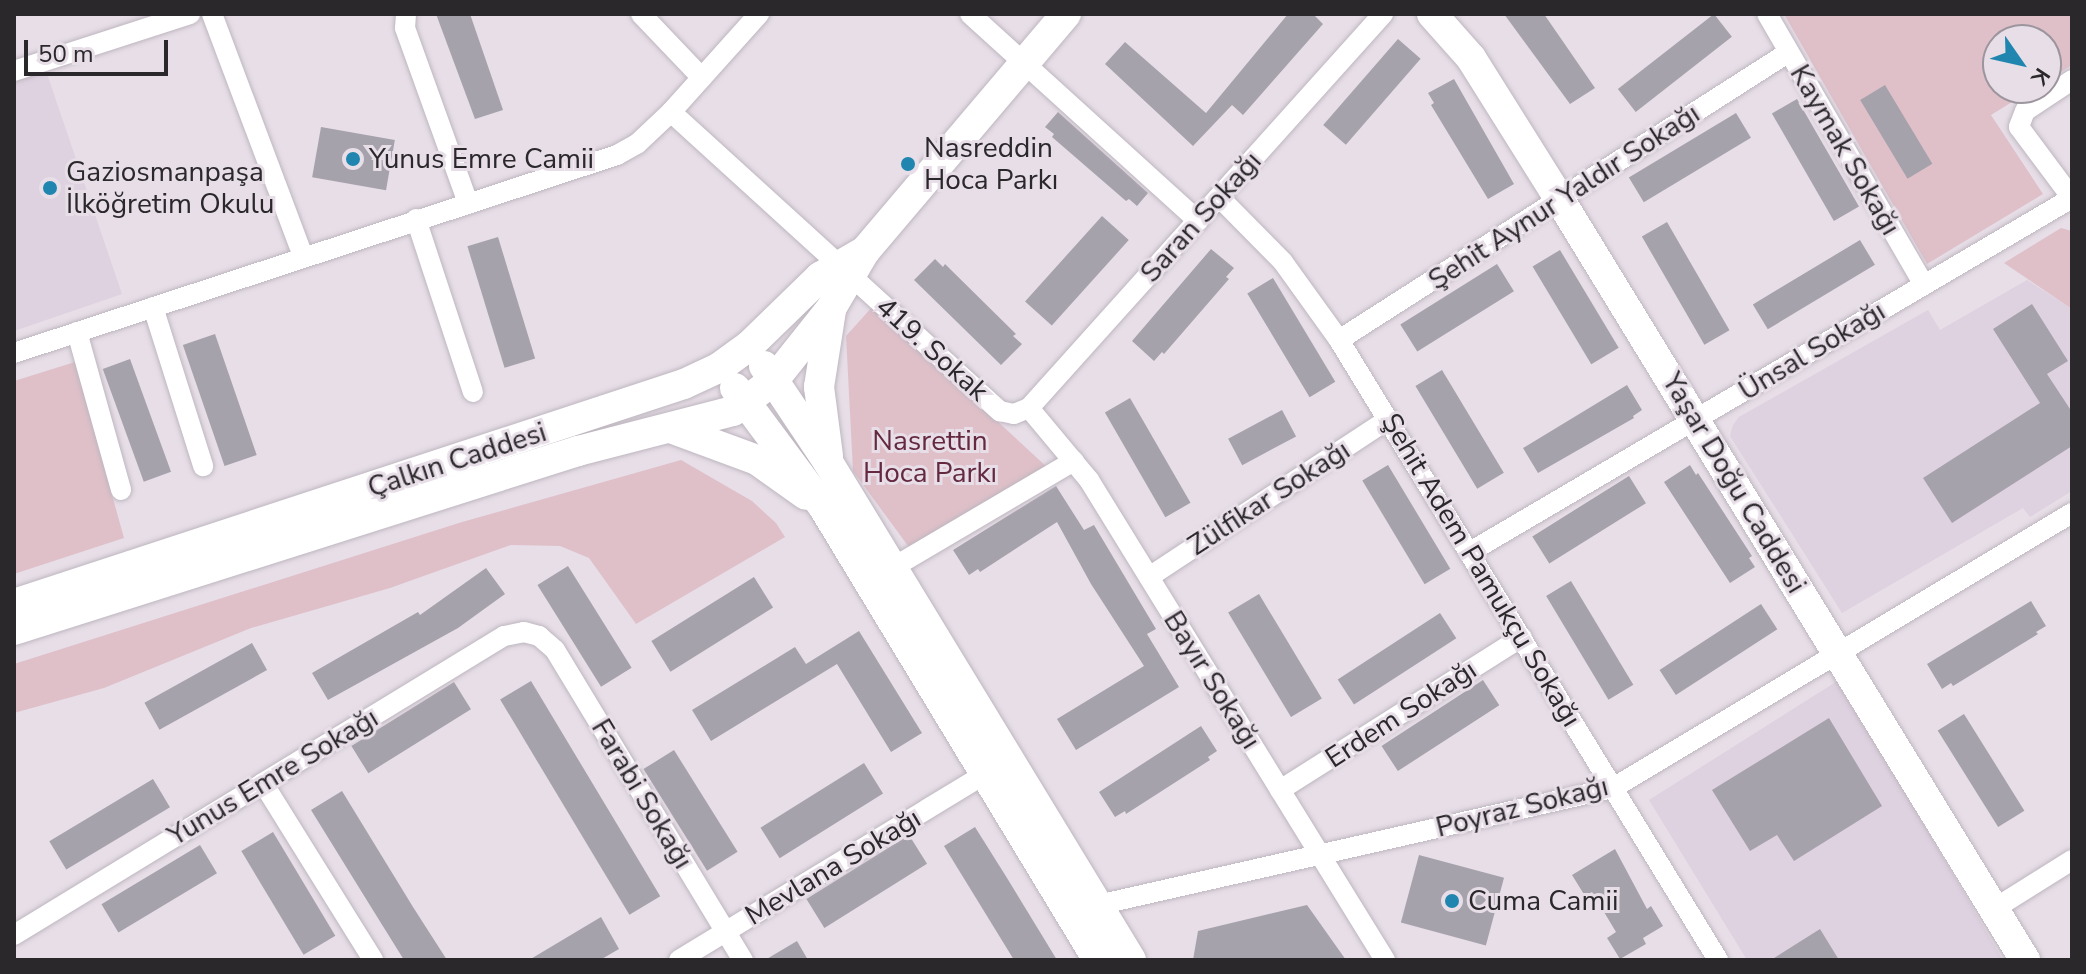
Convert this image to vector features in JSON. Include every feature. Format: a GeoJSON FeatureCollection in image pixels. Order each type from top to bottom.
{"type":"FeatureCollection","features":[{"type":"Feature","properties":{"kind":"main road","name":"Çalkın Caddesi"},"geometry":{"type":"LineString","coordinates":[[14,630],[578,451],[673,429],[733,411],[774,380],[832,307],[852,264],[1066,14]]}},
{"type":"Feature","properties":{"kind":"main road","name":"Yaşar Doğu Caddesi"},"geometry":{"type":"LineString","coordinates":[[1432,14],[1471,58],[2025,960]]}},
{"type":"Feature","properties":{"kind":"main road","name":"Çalkın Caddesi"},"geometry":{"type":"LineString","coordinates":[[14,604],[684,384],[720,367],[750,345],[820,277],[852,264]]}},
{"type":"Feature","properties":{"kind":"main road","name":"Çalkın Caddesi"},"geometry":{"type":"LineString","coordinates":[[828,462],[819,387],[832,307]]}},
{"type":"Feature","properties":{"kind":"main road"},"geometry":{"type":"LineString","coordinates":[[750,345],[828,462],[1131,960]]}},
{"type":"Feature","properties":{"kind":"main road"},"geometry":{"type":"LineString","coordinates":[[720,367],[824,508],[1098,960]]}},
{"type":"Feature","properties":{"kind":"main road"},"geometry":{"type":"LineString","coordinates":[[673,429],[757,460],[824,508]]}},
{"type":"Feature","properties":{"kind":"street"},"geometry":{"type":"LineString","coordinates":[[14,71],[190,14]]}},
{"type":"Feature","properties":{"kind":"street"},"geometry":{"type":"LineString","coordinates":[[212,14],[303,256]]}},
{"type":"Feature","properties":{"kind":"street"},"geometry":{"type":"LineString","coordinates":[[641,14],[702,78]]}},
{"type":"Feature","properties":{"kind":"street"},"geometry":{"type":"LineString","coordinates":[[14,353],[617,155],[637,144],[671,112],[759,14]]}},
{"type":"Feature","properties":{"kind":"street"},"geometry":{"type":"LineString","coordinates":[[970,14],[1198,221]]}},
{"type":"Feature","properties":{"kind":"street","name":"Saran Sokağı"},"geometry":{"type":"LineString","coordinates":[[1022,411],[1383,14]]}},
{"type":"Feature","properties":{"kind":"street","name":"Kaymak Sokağı"},"geometry":{"type":"LineString","coordinates":[[1767,14],[1924,285]]}},
{"type":"Feature","properties":{"kind":"street"},"geometry":{"type":"LineString","coordinates":[[404,15],[405,28],[468,203]]}},
{"type":"Feature","properties":{"kind":"street","name":"Şehit Aynur Yaldır Sokağı"},"geometry":{"type":"LineString","coordinates":[[1339,340],[1789,52]]}},
{"type":"Feature","properties":{"kind":"street"},"geometry":{"type":"LineString","coordinates":[[2072,80],[2025,111],[2019,127],[2072,198]]}},
{"type":"Feature","properties":{"kind":"street","name":"419. Sokak"},"geometry":{"type":"LineString","coordinates":[[671,112],[852,264],[1000,411],[1022,411]]}},
{"type":"Feature","properties":{"kind":"street","name":"Şehit Adem Pamukçu Sokağı"},"geometry":{"type":"LineString","coordinates":[[1219,197],[1283,262],[1339,340],[1522,637],[1713,959]]}},
{"type":"Feature","properties":{"kind":"street","name":"Ünsal Sokağı"},"geometry":{"type":"LineString","coordinates":[[1470,552],[2072,198]]}},
{"type":"Feature","properties":{"kind":"street"},"geometry":{"type":"LineString","coordinates":[[416,219],[473,392]]}},
{"type":"Feature","properties":{"kind":"street"},"geometry":{"type":"LineString","coordinates":[[153,307],[203,466]]}},
{"type":"Feature","properties":{"kind":"street"},"geometry":{"type":"LineString","coordinates":[[77,332],[121,490]]}},
{"type":"Feature","properties":{"kind":"street","name":"Bayır Sokağı"},"geometry":{"type":"LineString","coordinates":[[1022,411],[1074,461],[1385,960]]}},
{"type":"Feature","properties":{"kind":"street","name":"Zülfikar Sokağı"},"geometry":{"type":"LineString","coordinates":[[1149,577],[1389,419]]}},
{"type":"Feature","properties":{"kind":"street"},"geometry":{"type":"LineString","coordinates":[[892,568],[1074,461]]}},
{"type":"Feature","properties":{"kind":"street","name":"Poyraz Sokağı"},"geometry":{"type":"LineString","coordinates":[[1098,905],[1613,788],[2072,513]]}},
{"type":"Feature","properties":{"kind":"street","name":"Yunus Emre Sokağı"},"geometry":{"type":"LineString","coordinates":[[14,935],[504,636],[520,632],[536,634]]}},
{"type":"Feature","properties":{"kind":"street","name":"Farabi Sokağı"},"geometry":{"type":"LineString","coordinates":[[536,634],[555,650],[743,960]]}},
{"type":"Feature","properties":{"kind":"street","name":"Erdem Sokağı"},"geometry":{"type":"LineString","coordinates":[[1280,790],[1522,637]]}},
{"type":"Feature","properties":{"kind":"street","name":"Mevlana Sokağı"},"geometry":{"type":"LineString","coordinates":[[679,960],[986,773]]}},
{"type":"Feature","properties":{"kind":"street"},"geometry":{"type":"LineString","coordinates":[[263,783],[373,960]]}},
{"type":"Feature","properties":{"kind":"street"},"geometry":{"type":"LineString","coordinates":[[1994,909],[2072,860]]}},
{"type":"Feature","properties":{"kind":"shaded area","name":"Gaziosmanpaşa İlköğretim Okulu"},"geometry":{"type":"Polygon","coordinates":[[[46,71],[122,294],[14,331],[14,82],[46,71]]]}},
{"type":"Feature","properties":{"kind":"shaded area"},"geometry":{"type":"Polygon","coordinates":[[[2027,280],[2072,309],[2072,491],[2030,517],[2023,508],[1842,613],[1730,436],[1733,425],[1739,417],[1928,310],[1940,330],[2027,280]]]}},
{"type":"Feature","properties":{"kind":"shaded area"},"geometry":{"type":"Polygon","coordinates":[[[1839,680],[2003,960],[1747,960],[1649,800],[1839,680]]]}},
{"type":"Feature","properties":{"kind":"green space"},"geometry":{"type":"Polygon","coordinates":[[[1784,14],[2072,14],[2072,65],[2062,71],[2062,24],[1982,24],[1982,104],[2009,104],[1991,115],[2043,194],[1927,264],[1784,14]]]}},
{"type":"Feature","properties":{"kind":"green space"},"geometry":{"type":"Polygon","coordinates":[[[2061,228],[2072,231],[2072,309],[2004,263],[2061,228]]]}},
{"type":"Feature","properties":{"kind":"green space","name":"Nasrettin Hoca Parkı"},"geometry":{"type":"Polygon","coordinates":[[[873,306],[1049,469],[911,550],[853,471],[846,336],[873,306]]]}},
{"type":"Feature","properties":{"kind":"green space"},"geometry":{"type":"Polygon","coordinates":[[[75,362],[124,538],[14,574],[14,381],[75,362]]]}},
{"type":"Feature","properties":{"kind":"green space"},"geometry":{"type":"Polygon","coordinates":[[[681,460],[752,501],[776,523],[785,537],[636,624],[589,558],[560,546],[511,545],[390,588],[251,628],[104,688],[14,713],[14,664],[462,522],[681,460]]]}},
{"type":"Feature","properties":{"kind":"building"},"geometry":{"type":"Polygon","coordinates":[[[436,14],[470,14],[503,110],[475,119],[436,14]]]}},
{"type":"Feature","properties":{"kind":"building"},"geometry":{"type":"Polygon","coordinates":[[[1288,14],[1313,14],[1323,24],[1243,115],[1232,105],[1193,146],[1105,64],[1125,42],[1206,113],[1288,14]]]}},
{"type":"Feature","properties":{"kind":"building"},"geometry":{"type":"Polygon","coordinates":[[[1504,14],[1544,14],[1595,88],[1570,104],[1504,14]]]}},
{"type":"Feature","properties":{"kind":"building"},"geometry":{"type":"Polygon","coordinates":[[[1714,14],[1732,37],[1636,112],[1618,89],[1714,14]]]}},
{"type":"Feature","properties":{"kind":"building"},"geometry":{"type":"Polygon","coordinates":[[[1398,39],[1421,59],[1346,145],[1323,125],[1398,39]]]}},
{"type":"Feature","properties":{"kind":"building"},"geometry":{"type":"Polygon","coordinates":[[[1454,79],[1514,184],[1488,199],[1431,105],[1434,103],[1428,93],[1454,79]]]}},
{"type":"Feature","properties":{"kind":"building"},"geometry":{"type":"Polygon","coordinates":[[[1885,85],[1932,164],[1908,179],[1860,100],[1885,85]]]}},
{"type":"Feature","properties":{"kind":"building"},"geometry":{"type":"Polygon","coordinates":[[[1797,99],[1859,206],[1834,221],[1772,114],[1797,99]]]}},
{"type":"Feature","properties":{"kind":"building"},"geometry":{"type":"Polygon","coordinates":[[[1058,112],[1148,193],[1137,206],[1129,199],[1126,201],[1052,137],[1054,134],[1045,127],[1058,112]]]}},
{"type":"Feature","properties":{"kind":"building"},"geometry":{"type":"Polygon","coordinates":[[[1736,113],[1751,138],[1644,202],[1629,177],[1736,113]]]}},
{"type":"Feature","properties":{"kind":"building","name":"Yunus Emre Camii"},"geometry":{"type":"Polygon","coordinates":[[[321,127],[395,140],[386,190],[312,177],[321,127]]]}},
{"type":"Feature","properties":{"kind":"building"},"geometry":{"type":"Polygon","coordinates":[[[1102,216],[1129,240],[1052,326],[1025,301],[1102,216]]]}},
{"type":"Feature","properties":{"kind":"building"},"geometry":{"type":"Polygon","coordinates":[[[1667,222],[1730,330],[1704,345],[1642,236],[1667,222]]]}},
{"type":"Feature","properties":{"kind":"building"},"geometry":{"type":"Polygon","coordinates":[[[498,237],[535,358],[505,368],[467,246],[498,237]]]}},
{"type":"Feature","properties":{"kind":"building"},"geometry":{"type":"Polygon","coordinates":[[[1860,240],[1875,265],[1768,329],[1753,304],[1860,240]]]}},
{"type":"Feature","properties":{"kind":"building"},"geometry":{"type":"Polygon","coordinates":[[[1211,249],[1234,268],[1226,277],[1229,279],[1164,354],[1162,352],[1154,361],[1132,341],[1211,249]]]}},
{"type":"Feature","properties":{"kind":"building"},"geometry":{"type":"Polygon","coordinates":[[[1560,250],[1619,348],[1591,364],[1533,266],[1560,250]]]}},
{"type":"Feature","properties":{"kind":"building"},"geometry":{"type":"Polygon","coordinates":[[[935,259],[943,267],[945,264],[1016,334],[1013,336],[1022,344],[1001,365],[914,280],[935,259]]]}},
{"type":"Feature","properties":{"kind":"building"},"geometry":{"type":"Polygon","coordinates":[[[1497,264],[1514,291],[1417,352],[1400,324],[1497,264]]]}},
{"type":"Feature","properties":{"kind":"building"},"geometry":{"type":"Polygon","coordinates":[[[1273,278],[1335,382],[1310,397],[1247,293],[1273,278]]]}},
{"type":"Feature","properties":{"kind":"building"},"geometry":{"type":"Polygon","coordinates":[[[2032,304],[2068,361],[2047,374],[2072,412],[2072,446],[1952,523],[1923,478],[2040,403],[1993,329],[2032,304]]]}},
{"type":"Feature","properties":{"kind":"building"},"geometry":{"type":"Polygon","coordinates":[[[215,334],[257,455],[225,466],[183,345],[215,334]]]}},
{"type":"Feature","properties":{"kind":"building"},"geometry":{"type":"Polygon","coordinates":[[[130,359],[171,472],[144,482],[103,369],[130,359]]]}},
{"type":"Feature","properties":{"kind":"building"},"geometry":{"type":"Polygon","coordinates":[[[1442,370],[1504,473],[1477,489],[1415,386],[1442,370]]]}},
{"type":"Feature","properties":{"kind":"building"},"geometry":{"type":"Polygon","coordinates":[[[1627,385],[1642,410],[1634,418],[1538,473],[1523,448],[1627,385]]]}},
{"type":"Feature","properties":{"kind":"building"},"geometry":{"type":"Polygon","coordinates":[[[1130,398],[1190,503],[1165,517],[1105,412],[1130,398]]]}},
{"type":"Feature","properties":{"kind":"building"},"geometry":{"type":"Polygon","coordinates":[[[1282,410],[1296,436],[1242,465],[1228,439],[1282,410]]]}},
{"type":"Feature","properties":{"kind":"building"},"geometry":{"type":"Polygon","coordinates":[[[1388,465],[1450,569],[1425,584],[1362,480],[1388,465]]]}},
{"type":"Feature","properties":{"kind":"building"},"geometry":{"type":"Polygon","coordinates":[[[1690,465],[1752,556],[1749,558],[1755,567],[1730,583],[1664,482],[1690,465]]]}},
{"type":"Feature","properties":{"kind":"building"},"geometry":{"type":"Polygon","coordinates":[[[1629,476],[1646,503],[1549,564],[1532,536],[1629,476]]]}},
{"type":"Feature","properties":{"kind":"building"},"geometry":{"type":"Polygon","coordinates":[[[1056,486],[1084,530],[1094,525],[1156,629],[1147,634],[1179,687],[1076,750],[1057,719],[1144,666],[1091,584],[1057,522],[980,572],[978,569],[969,575],[953,550],[1056,486]]]}},
{"type":"Feature","properties":{"kind":"building"},"geometry":{"type":"Polygon","coordinates":[[[568,566],[632,668],[601,687],[537,585],[568,566]]]}},
{"type":"Feature","properties":{"kind":"building"},"geometry":{"type":"Polygon","coordinates":[[[486,568],[505,594],[458,628],[328,700],[312,673],[418,612],[420,615],[486,568]]]}},
{"type":"Feature","properties":{"kind":"building"},"geometry":{"type":"Polygon","coordinates":[[[754,577],[773,608],[670,672],[651,641],[754,577]]]}},
{"type":"Feature","properties":{"kind":"building"},"geometry":{"type":"Polygon","coordinates":[[[1571,581],[1633,685],[1608,700],[1546,596],[1571,581]]]}},
{"type":"Feature","properties":{"kind":"building"},"geometry":{"type":"Polygon","coordinates":[[[1259,594],[1322,699],[1291,717],[1228,613],[1259,594]]]}},
{"type":"Feature","properties":{"kind":"building"},"geometry":{"type":"Polygon","coordinates":[[[2031,601],[2046,626],[2036,632],[2038,634],[1953,686],[1951,683],[1942,689],[1927,664],[2031,601]]]}},
{"type":"Feature","properties":{"kind":"building"},"geometry":{"type":"Polygon","coordinates":[[[1761,604],[1777,629],[1676,695],[1660,670],[1761,604]]]}},
{"type":"Feature","properties":{"kind":"building"},"geometry":{"type":"Polygon","coordinates":[[[1440,613],[1456,638],[1354,705],[1338,679],[1440,613]]]}},
{"type":"Feature","properties":{"kind":"building"},"geometry":{"type":"Polygon","coordinates":[[[859,631],[922,733],[891,752],[837,664],[711,741],[692,710],[795,647],[806,664],[859,631]]]}},
{"type":"Feature","properties":{"kind":"building"},"geometry":{"type":"Polygon","coordinates":[[[252,643],[267,670],[159,730],[144,703],[252,643]]]}},
{"type":"Feature","properties":{"kind":"building"},"geometry":{"type":"Polygon","coordinates":[[[1483,680],[1499,705],[1398,771],[1382,746],[1483,680]]]}},
{"type":"Feature","properties":{"kind":"building"},"geometry":{"type":"Polygon","coordinates":[[[531,681],[660,896],[629,915],[500,700],[531,681]]]}},
{"type":"Feature","properties":{"kind":"building"},"geometry":{"type":"Polygon","coordinates":[[[454,682],[471,709],[368,773],[351,746],[454,682]]]}},
{"type":"Feature","properties":{"kind":"building"},"geometry":{"type":"Polygon","coordinates":[[[1964,714],[2024,811],[1998,827],[1938,730],[1964,714]]]}},
{"type":"Feature","properties":{"kind":"building"},"geometry":{"type":"Polygon","coordinates":[[[1829,718],[1882,806],[1794,861],[1777,835],[1750,851],[1712,790],[1829,718]]]}},
{"type":"Feature","properties":{"kind":"building"},"geometry":{"type":"Polygon","coordinates":[[[1201,726],[1217,751],[1208,757],[1210,760],[1126,814],[1125,811],[1115,817],[1099,792],[1201,726]]]}},
{"type":"Feature","properties":{"kind":"building"},"geometry":{"type":"Polygon","coordinates":[[[674,750],[738,852],[707,871],[643,769],[674,750]]]}},
{"type":"Feature","properties":{"kind":"building"},"geometry":{"type":"Polygon","coordinates":[[[864,763],[883,794],[780,858],[761,828],[864,763]]]}},
{"type":"Feature","properties":{"kind":"building"},"geometry":{"type":"Polygon","coordinates":[[[153,779],[170,807],[66,870],[49,841],[153,779]]]}},
{"type":"Feature","properties":{"kind":"building"},"geometry":{"type":"Polygon","coordinates":[[[342,791],[447,960],[404,960],[371,907],[311,810],[342,791]]]}},
{"type":"Feature","properties":{"kind":"building"},"geometry":{"type":"Polygon","coordinates":[[[975,827],[1057,960],[1014,960],[944,846],[975,827]]]}},
{"type":"Feature","properties":{"kind":"building"},"geometry":{"type":"Polygon","coordinates":[[[273,832],[335,936],[304,955],[241,851],[273,832]]]}},
{"type":"Feature","properties":{"kind":"building"},"geometry":{"type":"Polygon","coordinates":[[[909,835],[927,864],[824,928],[806,899],[909,835]]]}},
{"type":"Feature","properties":{"kind":"building"},"geometry":{"type":"Polygon","coordinates":[[[200,845],[217,873],[118,933],[101,904],[200,845]]]}},
{"type":"Feature","properties":{"kind":"building"},"geometry":{"type":"Polygon","coordinates":[[[1615,849],[1647,909],[1651,906],[1663,926],[1643,938],[1646,944],[1620,959],[1607,938],[1616,932],[1592,892],[1585,896],[1572,875],[1615,849]]]}},
{"type":"Feature","properties":{"kind":"building","name":"Cuma Camii"},"geometry":{"type":"Polygon","coordinates":[[[1419,855],[1504,878],[1486,945],[1401,923],[1419,855]]]}},
{"type":"Feature","properties":{"kind":"building"},"geometry":{"type":"Polygon","coordinates":[[[1307,905],[1346,960],[1193,960],[1198,931],[1307,905]]]}},
{"type":"Feature","properties":{"kind":"building"},"geometry":{"type":"Polygon","coordinates":[[[601,917],[619,949],[600,960],[529,960],[601,917]]]}},
{"type":"Feature","properties":{"kind":"building"},"geometry":{"type":"Polygon","coordinates":[[[1820,929],[1839,960],[1771,960],[1820,929]]]}},
{"type":"Feature","properties":{"kind":"building"},"geometry":{"type":"Polygon","coordinates":[[[797,941],[808,960],[765,960],[797,941]]]}},
{"type":"Feature","properties":{"kind":"place","name":"Yunus Emre Camii"},"geometry":{"type":"Point","coordinates":[353,159]}},
{"type":"Feature","properties":{"kind":"place","name":"Nasreddin Hoca Parkı"},"geometry":{"type":"Point","coordinates":[908,164]}},
{"type":"Feature","properties":{"kind":"place","name":"Gaziosmanpaşa İlköğretim Okulu"},"geometry":{"type":"Point","coordinates":[50,188]}},
{"type":"Feature","properties":{"kind":"place","name":"Cuma Camii"},"geometry":{"type":"Point","coordinates":[1452,901]}}]}
